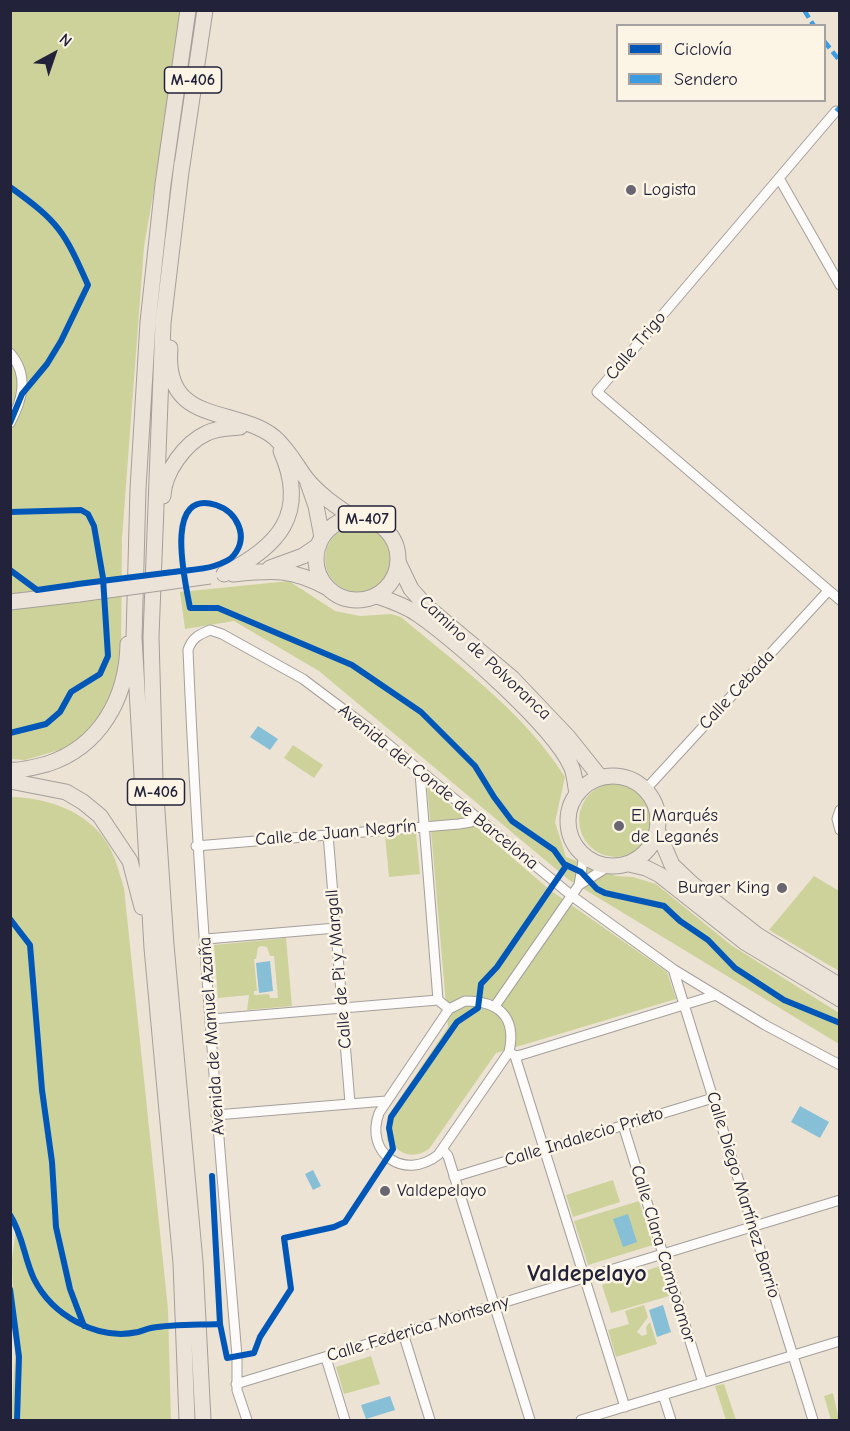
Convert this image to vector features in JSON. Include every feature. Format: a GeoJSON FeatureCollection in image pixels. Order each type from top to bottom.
{"type":"FeatureCollection","features":[{"type":"Feature","properties":{"kind":"main road","name":"M-406"},"geometry":{"type":"LineString","coordinates":[[187,1420],[181,1263],[152,948],[134,638],[138,489],[149,311],[164,172],[188,10]]}},
{"type":"Feature","properties":{"kind":"main road","name":"M-406"},"geometry":{"type":"LineString","coordinates":[[202,1420],[195,1262],[166,945],[155,781],[151,637],[163,323],[182,163],[205,10]]}},
{"type":"Feature","properties":{"kind":"main road","name":"M-406"},"geometry":{"type":"LineString","coordinates":[[182,163],[169,356],[175,382],[190,403],[211,415],[253,426],[275,438],[291,455],[306,478],[330,502],[354,518]]}},
{"type":"Feature","properties":{"kind":"main road","name":"M-406"},"geometry":{"type":"LineString","coordinates":[[151,637],[161,540],[163,490],[170,470],[182,453],[208,432],[224,428],[253,426]]}},
{"type":"Feature","properties":{"kind":"main road"},"geometry":{"type":"LineString","coordinates":[[217,575],[254,560],[270,547],[283,528],[291,505],[291,484],[286,464],[275,438]]}},
{"type":"Feature","properties":{"kind":"main road","name":"M-406"},"geometry":{"type":"LineString","coordinates":[[306,478],[316,506],[321,541]]}},
{"type":"Feature","properties":{"kind":"main road","name":"M-406"},"geometry":{"type":"LineString","coordinates":[[10,770],[34,768],[69,756],[88,743],[107,722],[121,684],[128,651],[130,524],[138,489]]}},
{"type":"Feature","properties":{"kind":"main road","name":"M-407"},"geometry":{"type":"LineString","coordinates":[[259,571],[303,556],[336,524],[354,518],[377,523],[387,531],[398,552],[399,564]]}},
{"type":"Feature","properties":{"kind":"main road","name":"M-407"},"geometry":{"type":"LineString","coordinates":[[321,541],[317,568],[328,588]]}},
{"type":"Feature","properties":{"kind":"main road"},"geometry":{"type":"LineString","coordinates":[[377,596],[388,587],[399,564]]}},
{"type":"Feature","properties":{"kind":"main road","name":"Camino de Polvoranca"},"geometry":{"type":"LineString","coordinates":[[399,564],[411,590],[426,606],[512,678],[568,737],[600,777]]}},
{"type":"Feature","properties":{"kind":"main road","name":"M-407"},"geometry":{"type":"LineString","coordinates":[[10,602],[259,571],[298,573],[352,600],[377,596]]}},
{"type":"Feature","properties":{"kind":"main road","name":"Camino de Polvoranca"},"geometry":{"type":"LineString","coordinates":[[377,596],[400,604],[420,615],[498,682],[557,745],[571,767],[577,793]]}},
{"type":"Feature","properties":{"kind":"main road"},"geometry":{"type":"LineString","coordinates":[[840,986],[757,935],[692,884],[672,865],[658,832],[658,810],[646,789],[625,777],[600,777],[587,783],[577,793],[571,805],[569,832],[584,855],[595,862],[609,866],[629,864],[646,868],[660,875],[746,943],[840,999]]}},
{"type":"Feature","properties":{"kind":"main road","name":"M-406"},"geometry":{"type":"LineString","coordinates":[[10,781],[66,792],[100,816],[130,861],[152,948]]}},
{"type":"Feature","properties":{"kind":"main road"},"geometry":{"type":"LineString","coordinates":[[629,864],[652,846],[658,832]]}},
{"type":"Feature","properties":{"kind":"street","name":"Calle Trigo"},"geometry":{"type":"LineString","coordinates":[[836,111],[597,392],[840,600]]}},
{"type":"Feature","properties":{"kind":"street"},"geometry":{"type":"LineString","coordinates":[[779,178],[840,285]]}},
{"type":"Feature","properties":{"kind":"street"},"geometry":{"type":"LineString","coordinates":[[10,353],[21,368],[24,381],[17,409],[10,423]]}},
{"type":"Feature","properties":{"kind":"street","name":"Calle Cebada"},"geometry":{"type":"LineString","coordinates":[[646,789],[828,591]]}},
{"type":"Feature","properties":{"kind":"street","name":"Avenida del Conde de Barcelona"},"geometry":{"type":"LineString","coordinates":[[188,650],[192,639],[210,630],[222,634],[303,679],[371,730],[420,773],[572,896],[673,969],[765,1025],[840,1065]]}},
{"type":"Feature","properties":{"kind":"street","name":"Avenida de Manuel Azaña"},"geometry":{"type":"LineString","coordinates":[[188,650],[196,846],[212,1019],[216,1115],[237,1356],[236,1384],[247,1420]]}},
{"type":"Feature","properties":{"kind":"street"},"geometry":{"type":"LineString","coordinates":[[420,773],[438,1000]]}},
{"type":"Feature","properties":{"kind":"street"},"geometry":{"type":"LineString","coordinates":[[840,810],[837,819],[840,830]]}},
{"type":"Feature","properties":{"kind":"street","name":"Calle de Juan Negrín"},"geometry":{"type":"LineString","coordinates":[[196,846],[424,825],[459,824],[471,822],[475,817]]}},
{"type":"Feature","properties":{"kind":"street","name":"Calle de Pi y Margall"},"geometry":{"type":"LineString","coordinates":[[328,834],[350,1103]]}},
{"type":"Feature","properties":{"kind":"street"},"geometry":{"type":"LineString","coordinates":[[495,1006],[579,885],[584,855]]}},
{"type":"Feature","properties":{"kind":"street"},"geometry":{"type":"LineString","coordinates":[[579,885],[609,866]]}},
{"type":"Feature","properties":{"kind":"street"},"geometry":{"type":"LineString","coordinates":[[206,939],[336,928]]}},
{"type":"Feature","properties":{"kind":"street","name":"Calle Diego Martínez Barrio"},"geometry":{"type":"LineString","coordinates":[[673,969],[813,1420]]}},
{"type":"Feature","properties":{"kind":"street"},"geometry":{"type":"LineString","coordinates":[[625,1407],[545,1149],[512,1054],[509,1022],[495,1006],[479,1001],[465,1001],[449,1008],[386,1101],[375,1124],[375,1132],[387,1157],[397,1163],[414,1165],[430,1161],[443,1150],[512,1054],[717,995]]}},
{"type":"Feature","properties":{"kind":"street"},"geometry":{"type":"LineString","coordinates":[[212,1019],[438,1000],[449,1008]]}},
{"type":"Feature","properties":{"kind":"street","name":"Calle Indalecio Prieto"},"geometry":{"type":"LineString","coordinates":[[454,1177],[713,1098]]}},
{"type":"Feature","properties":{"kind":"street"},"geometry":{"type":"LineString","coordinates":[[216,1115],[386,1101]]}},
{"type":"Feature","properties":{"kind":"street","name":"Calle Clara Campoamor"},"geometry":{"type":"LineString","coordinates":[[623,1125],[703,1383]]}},
{"type":"Feature","properties":{"kind":"street"},"geometry":{"type":"LineString","coordinates":[[443,1150],[448,1156],[530,1420]]}},
{"type":"Feature","properties":{"kind":"street","name":"Calle Federica Montseny"},"geometry":{"type":"LineString","coordinates":[[236,1384],[840,1200]]}},
{"type":"Feature","properties":{"kind":"street"},"geometry":{"type":"LineString","coordinates":[[403,1334],[430,1420]]}},
{"type":"Feature","properties":{"kind":"street"},"geometry":{"type":"LineString","coordinates":[[581,1420],[840,1341]]}},
{"type":"Feature","properties":{"kind":"street"},"geometry":{"type":"LineString","coordinates":[[326,1358],[345,1420]]}},
{"type":"Feature","properties":{"kind":"street"},"geometry":{"type":"LineString","coordinates":[[663,1395],[671,1420]]}},
{"type":"Feature","properties":{"kind":"green space"},"geometry":{"type":"Polygon","coordinates":[[[11,11],[185,11],[144,247],[122,538],[121,657],[107,708],[73,746],[25,760],[11,759],[11,11]]]}},
{"type":"Feature","properties":{"kind":"green space"},"geometry":{"type":"Polygon","coordinates":[[[351,526],[365,526],[377,531],[386,540],[391,559],[389,572],[382,583],[365,592],[351,592],[339,587],[330,578],[325,566],[325,552],[330,540],[339,531],[351,526]]]}},
{"type":"Feature","properties":{"kind":"green space"},"geometry":{"type":"Polygon","coordinates":[[[289,581],[335,611],[360,616],[391,614],[401,617],[468,672],[530,731],[565,777],[555,822],[566,857],[616,876],[633,877],[656,884],[731,945],[839,1013],[839,1044],[569,880],[319,671],[234,621],[185,629],[180,592],[289,581]]]}},
{"type":"Feature","properties":{"kind":"green space"},"geometry":{"type":"Polygon","coordinates":[[[293,745],[323,765],[314,778],[284,758],[293,745]]]}},
{"type":"Feature","properties":{"kind":"green space"},"geometry":{"type":"Polygon","coordinates":[[[616,783],[630,786],[642,794],[650,806],[653,820],[650,834],[642,846],[630,854],[616,857],[602,854],[590,846],[582,834],[579,820],[582,806],[590,794],[602,786],[616,783]]]}},
{"type":"Feature","properties":{"kind":"green space"},"geometry":{"type":"Polygon","coordinates":[[[427,785],[550,890],[667,972],[676,999],[496,1053],[429,1149],[412,1155],[397,1149],[387,1140],[388,1116],[448,1027],[427,785]]]}},
{"type":"Feature","properties":{"kind":"green space"},"geometry":{"type":"Polygon","coordinates":[[[11,797],[41,801],[69,810],[94,827],[112,852],[124,888],[168,1309],[171,1420],[11,1420],[15,1356],[12,1259],[16,1229],[10,1223],[11,797]]]}},
{"type":"Feature","properties":{"kind":"green space"},"geometry":{"type":"Polygon","coordinates":[[[416,833],[420,874],[389,877],[385,836],[416,833]]]}},
{"type":"Feature","properties":{"kind":"green space"},"geometry":{"type":"Polygon","coordinates":[[[814,876],[839,891],[839,971],[769,930],[814,876]]]}},
{"type":"Feature","properties":{"kind":"green space"},"geometry":{"type":"Polygon","coordinates":[[[286,938],[292,1006],[247,1010],[249,995],[218,998],[214,945],[286,938]],[[267,947],[258,948],[256,959],[254,959],[257,991],[254,991],[254,995],[269,994],[270,998],[278,998],[274,956],[270,956],[267,947]]]}},
{"type":"Feature","properties":{"kind":"green space"},"geometry":{"type":"Polygon","coordinates":[[[613,1180],[620,1202],[573,1217],[566,1195],[613,1180]]]}},
{"type":"Feature","properties":{"kind":"green space"},"geometry":{"type":"Polygon","coordinates":[[[639,1201],[653,1245],[588,1265],[574,1221],[639,1201]]]}},
{"type":"Feature","properties":{"kind":"green space"},"geometry":{"type":"Polygon","coordinates":[[[660,1266],[669,1296],[611,1313],[602,1285],[660,1266]]]}},
{"type":"Feature","properties":{"kind":"green space"},"geometry":{"type":"Polygon","coordinates":[[[644,1305],[648,1317],[637,1332],[642,1336],[647,1334],[646,1327],[650,1322],[657,1344],[616,1357],[608,1330],[629,1324],[625,1311],[644,1305]]]}},
{"type":"Feature","properties":{"kind":"green space"},"geometry":{"type":"Polygon","coordinates":[[[371,1356],[380,1384],[344,1394],[336,1367],[371,1356]]]}},
{"type":"Feature","properties":{"kind":"green space"},"geometry":{"type":"Polygon","coordinates":[[[724,1384],[736,1420],[726,1420],[715,1386],[724,1384]]]}},
{"type":"Feature","properties":{"kind":"green space"},"geometry":{"type":"Polygon","coordinates":[[[833,1393],[839,1420],[831,1420],[824,1396],[833,1393]]]}},
{"type":"Feature","properties":{"kind":"water"},"geometry":{"type":"Polygon","coordinates":[[[258,726],[278,739],[270,750],[250,737],[258,726]]]}},
{"type":"Feature","properties":{"kind":"water"},"geometry":{"type":"Polygon","coordinates":[[[270,961],[273,991],[259,993],[256,963],[270,961]]]}},
{"type":"Feature","properties":{"kind":"water"},"geometry":{"type":"Polygon","coordinates":[[[800,1106],[829,1122],[820,1138],[791,1122],[800,1106]]]}},
{"type":"Feature","properties":{"kind":"water"},"geometry":{"type":"Polygon","coordinates":[[[313,1170],[321,1186],[313,1190],[305,1174],[313,1170]]]}},
{"type":"Feature","properties":{"kind":"water"},"geometry":{"type":"Polygon","coordinates":[[[628,1214],[637,1242],[623,1247],[613,1219],[628,1214]]]}},
{"type":"Feature","properties":{"kind":"water"},"geometry":{"type":"Polygon","coordinates":[[[663,1305],[671,1332],[657,1337],[649,1310],[663,1305]]]}},
{"type":"Feature","properties":{"kind":"water"},"geometry":{"type":"Polygon","coordinates":[[[390,1396],[395,1410],[366,1419],[361,1405],[390,1396]]]}},
{"type":"Feature","properties":{"kind":"marked path"},"geometry":{"type":"LineString","coordinates":[[804,10],[813,24]]}},
{"type":"Feature","properties":{"kind":"marked path"},"geometry":{"type":"LineString","coordinates":[[826,44],[840,61]]}},
{"type":"Feature","properties":{"kind":"marked path"},"geometry":{"type":"LineString","coordinates":[[836,111],[840,107]]}},
{"type":"Feature","properties":{"kind":"cycle path"},"geometry":{"type":"LineString","coordinates":[[10,187],[50,219],[66,239],[88,285],[61,341],[47,364],[22,394],[10,423]]}},
{"type":"Feature","properties":{"kind":"cycle path"},"geometry":{"type":"LineString","coordinates":[[10,570],[37,590],[178,571],[183,571],[189,570],[194,570],[214,566],[233,557],[240,540],[235,519],[223,508],[216,505],[199,504],[189,511],[183,524],[182,561],[185,580],[190,608],[218,608],[352,665],[421,712],[475,766],[512,821],[554,850],[564,864],[581,872],[597,889],[605,893],[664,906],[680,921],[708,940],[735,968],[784,1000],[840,1023]]}},
{"type":"Feature","properties":{"kind":"cycle path"},"geometry":{"type":"LineString","coordinates":[[10,512],[81,510],[88,514],[94,526],[103,578],[108,656],[100,674],[71,692],[60,712],[46,724],[10,733]]}},
{"type":"Feature","properties":{"kind":"cycle path"},"geometry":{"type":"LineString","coordinates":[[212,1176],[220,1324],[227,1358],[254,1353],[260,1337],[291,1289],[284,1238],[334,1227],[345,1222],[393,1149],[389,1128],[391,1117],[457,1022],[478,1008],[481,984],[497,967],[566,866]]}},
{"type":"Feature","properties":{"kind":"cycle path"},"geometry":{"type":"LineString","coordinates":[[10,919],[30,945],[42,1090],[52,1162],[56,1227],[70,1289],[84,1326]]}},
{"type":"Feature","properties":{"kind":"cycle path"},"geometry":{"type":"LineString","coordinates":[[10,1215],[18,1230],[34,1279],[42,1292],[52,1304],[77,1322],[92,1329],[122,1334],[168,1326],[220,1324]]}},
{"type":"Feature","properties":{"kind":"cycle path"},"geometry":{"type":"LineString","coordinates":[[10,1289],[19,1357],[17,1420]]}},
{"type":"Feature","properties":{"kind":"place","name":"Logista"},"geometry":{"type":"Point","coordinates":[631,190]}},
{"type":"Feature","properties":{"kind":"place","name":"El Marqués de Leganés"},"geometry":{"type":"Point","coordinates":[619,826]}},
{"type":"Feature","properties":{"kind":"place","name":"Burger King"},"geometry":{"type":"Point","coordinates":[782,888]}},
{"type":"Feature","properties":{"kind":"place","name":"Valdepelayo"},"geometry":{"type":"Point","coordinates":[385,1191]}},
{"type":"Feature","properties":{"kind":"district","name":"Valdepelayo"},"geometry":{"type":"Point","coordinates":[587,1274]}}]}
